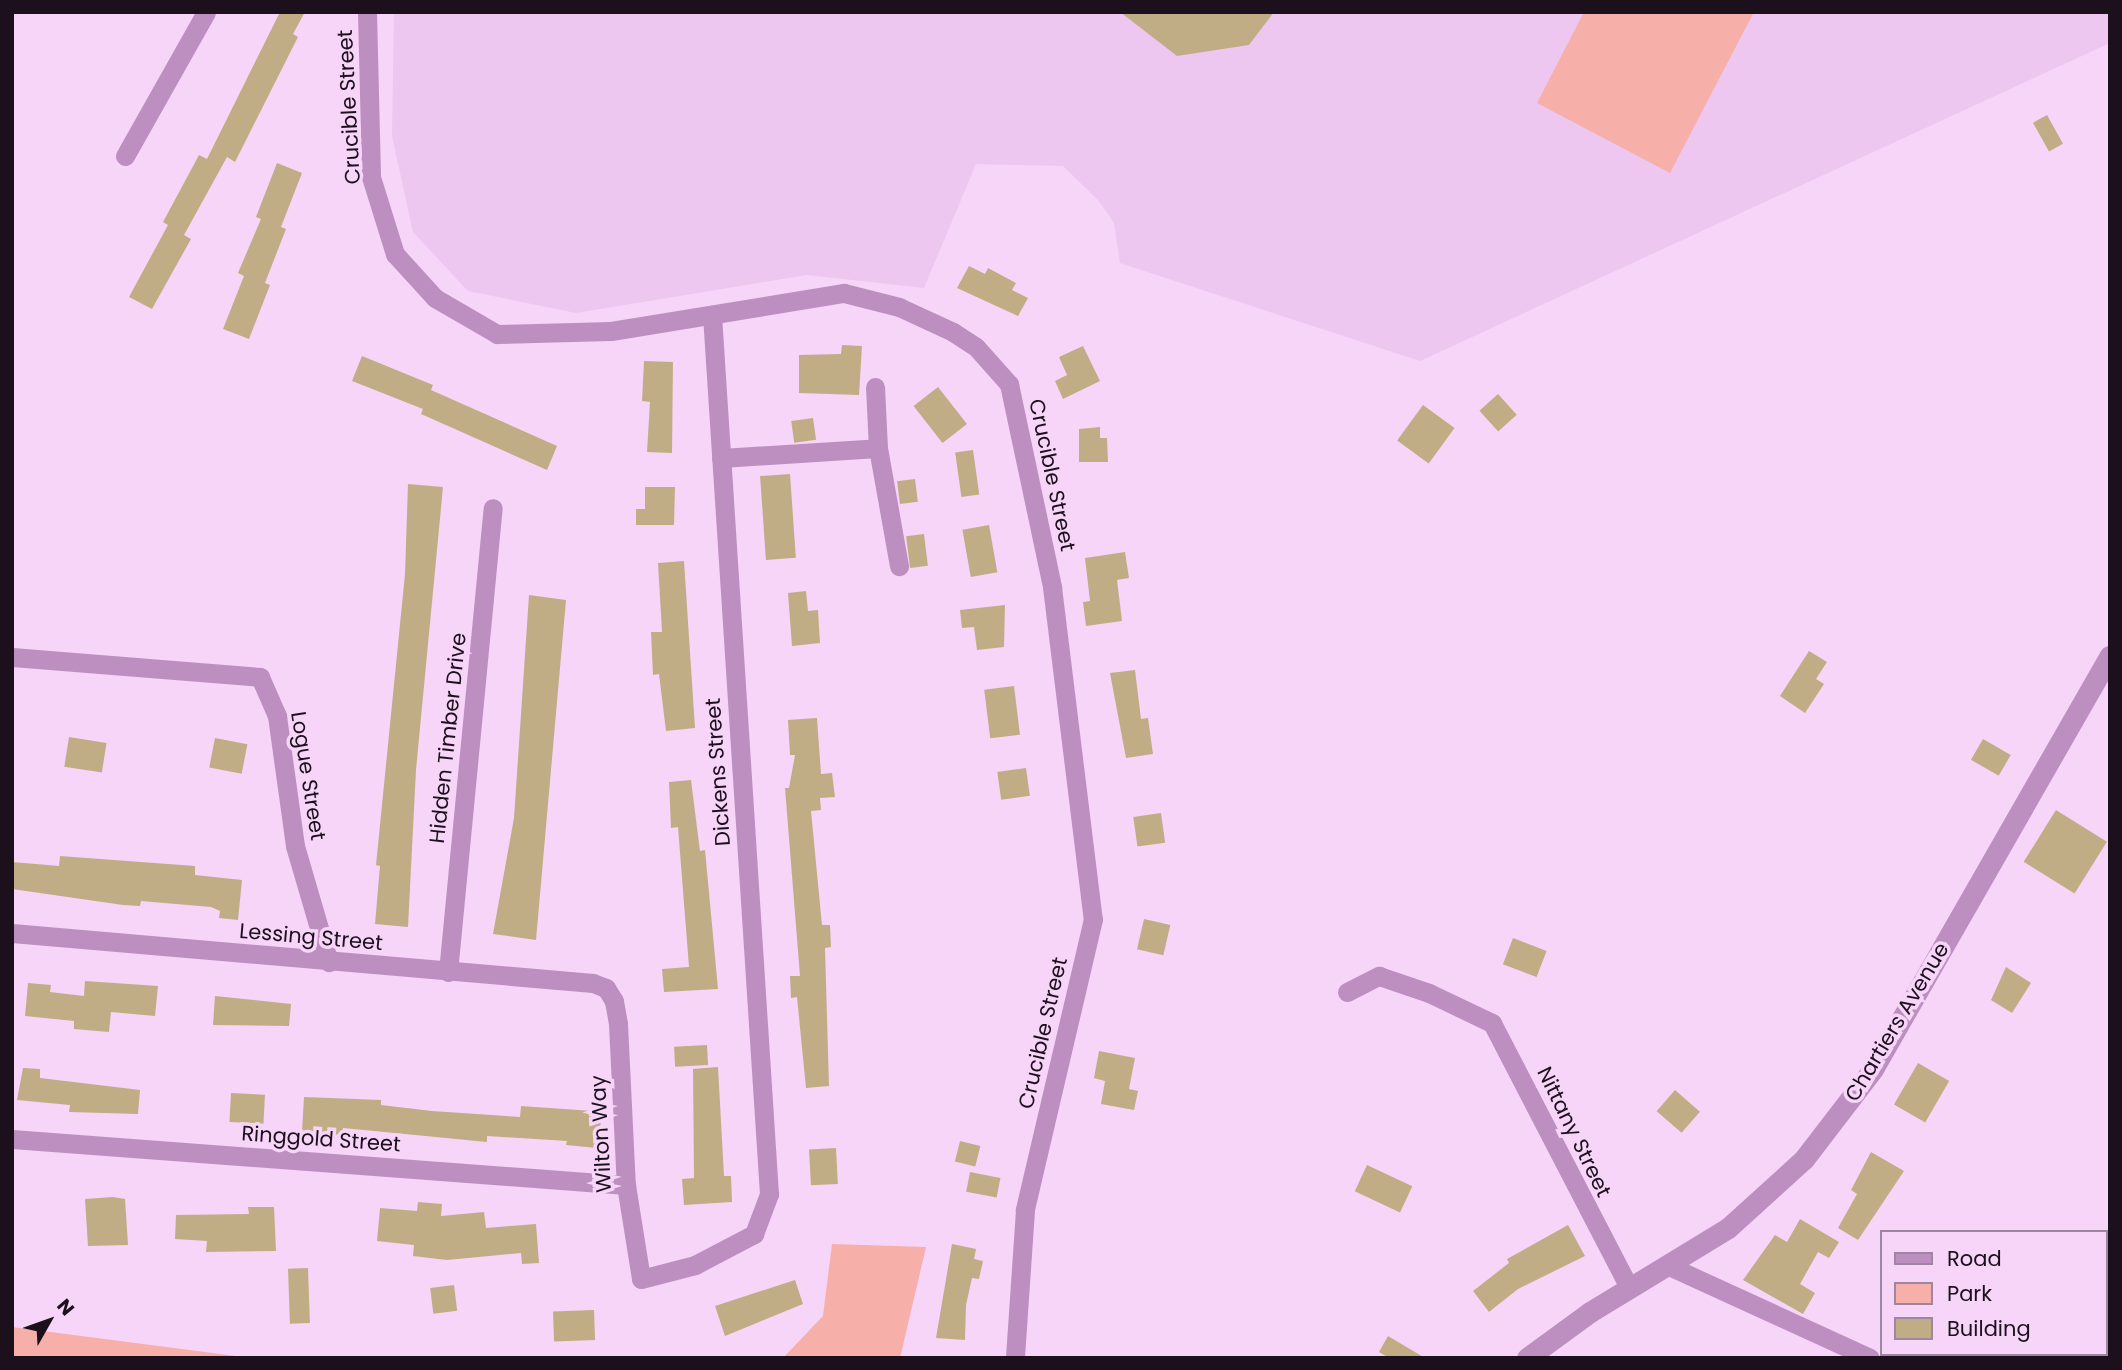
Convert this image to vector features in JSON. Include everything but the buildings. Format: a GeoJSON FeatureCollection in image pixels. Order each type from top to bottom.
{"type":"FeatureCollection","features":[{"type":"Feature","properties":{"kind":"street"},"geometry":{"type":"LineString","coordinates":[[125,156],[206,12]]}},
{"type":"Feature","properties":{"kind":"street","name":"Crucible Street"},"geometry":{"type":"LineString","coordinates":[[367,12],[371,177],[395,254],[435,298],[497,334],[611,331],[844,293],[899,307],[953,332],[976,347],[1009,384],[1052,587],[1093,919],[1025,1210],[1015,1358]]}},
{"type":"Feature","properties":{"kind":"street","name":"Dickens Street"},"geometry":{"type":"LineString","coordinates":[[641,1279],[725,1252],[761,1225],[769,1194],[712,314]]}},
{"type":"Feature","properties":{"kind":"street"},"geometry":{"type":"LineString","coordinates":[[875,387],[878,448],[899,566]]}},
{"type":"Feature","properties":{"kind":"street"},"geometry":{"type":"LineString","coordinates":[[721,458],[878,448]]}},
{"type":"Feature","properties":{"kind":"street","name":"Hidden Timber Drive"},"geometry":{"type":"LineString","coordinates":[[448,972],[493,508]]}},
{"type":"Feature","properties":{"kind":"street","name":"Chartiers Avenue"},"geometry":{"type":"LineString","coordinates":[[1527,1358],[1629,1287],[1728,1228],[1804,1159],[1873,1069],[2110,656]]}},
{"type":"Feature","properties":{"kind":"street","name":"Logue Street"},"geometry":{"type":"LineString","coordinates":[[12,657],[260,677],[276,716],[295,846],[329,962]]}},
{"type":"Feature","properties":{"kind":"street","name":"Lessing Street"},"geometry":{"type":"LineString","coordinates":[[12,933],[593,983],[606,988]]}},
{"type":"Feature","properties":{"kind":"street","name":"Nittany Street"},"geometry":{"type":"LineString","coordinates":[[1347,992],[1378,976],[1429,993],[1492,1023],[1629,1287]]}},
{"type":"Feature","properties":{"kind":"street","name":"Wilton Way"},"geometry":{"type":"LineString","coordinates":[[606,988],[614,1001],[618,1024],[626,1185],[641,1279]]}},
{"type":"Feature","properties":{"kind":"street","name":"Ringgold Street"},"geometry":{"type":"LineString","coordinates":[[12,1139],[626,1185]]}},
{"type":"Feature","properties":{"kind":"street"},"geometry":{"type":"LineString","coordinates":[[1667,1265],[1870,1358]]}},
{"type":"Feature","properties":{"kind":"shaded area"},"geometry":{"type":"Polygon","coordinates":[[[394,12],[2109,12],[2110,43],[1420,361],[1120,263],[1114,223],[1098,200],[1063,166],[976,164],[924,288],[807,275],[576,313],[468,291],[413,232],[392,136],[394,12]]]}},
{"type":"Feature","properties":{"kind":"green space"},"geometry":{"type":"Polygon","coordinates":[[[1584,12],[1754,12],[1670,173],[1537,103],[1584,12]]]}},
{"type":"Feature","properties":{"kind":"green space"},"geometry":{"type":"Polygon","coordinates":[[[832,1244],[926,1247],[900,1358],[783,1358],[823,1316],[832,1244]]]}},
{"type":"Feature","properties":{"kind":"green space"},"geometry":{"type":"Polygon","coordinates":[[[12,1327],[251,1358],[12,1358],[12,1327]]]}}]}
